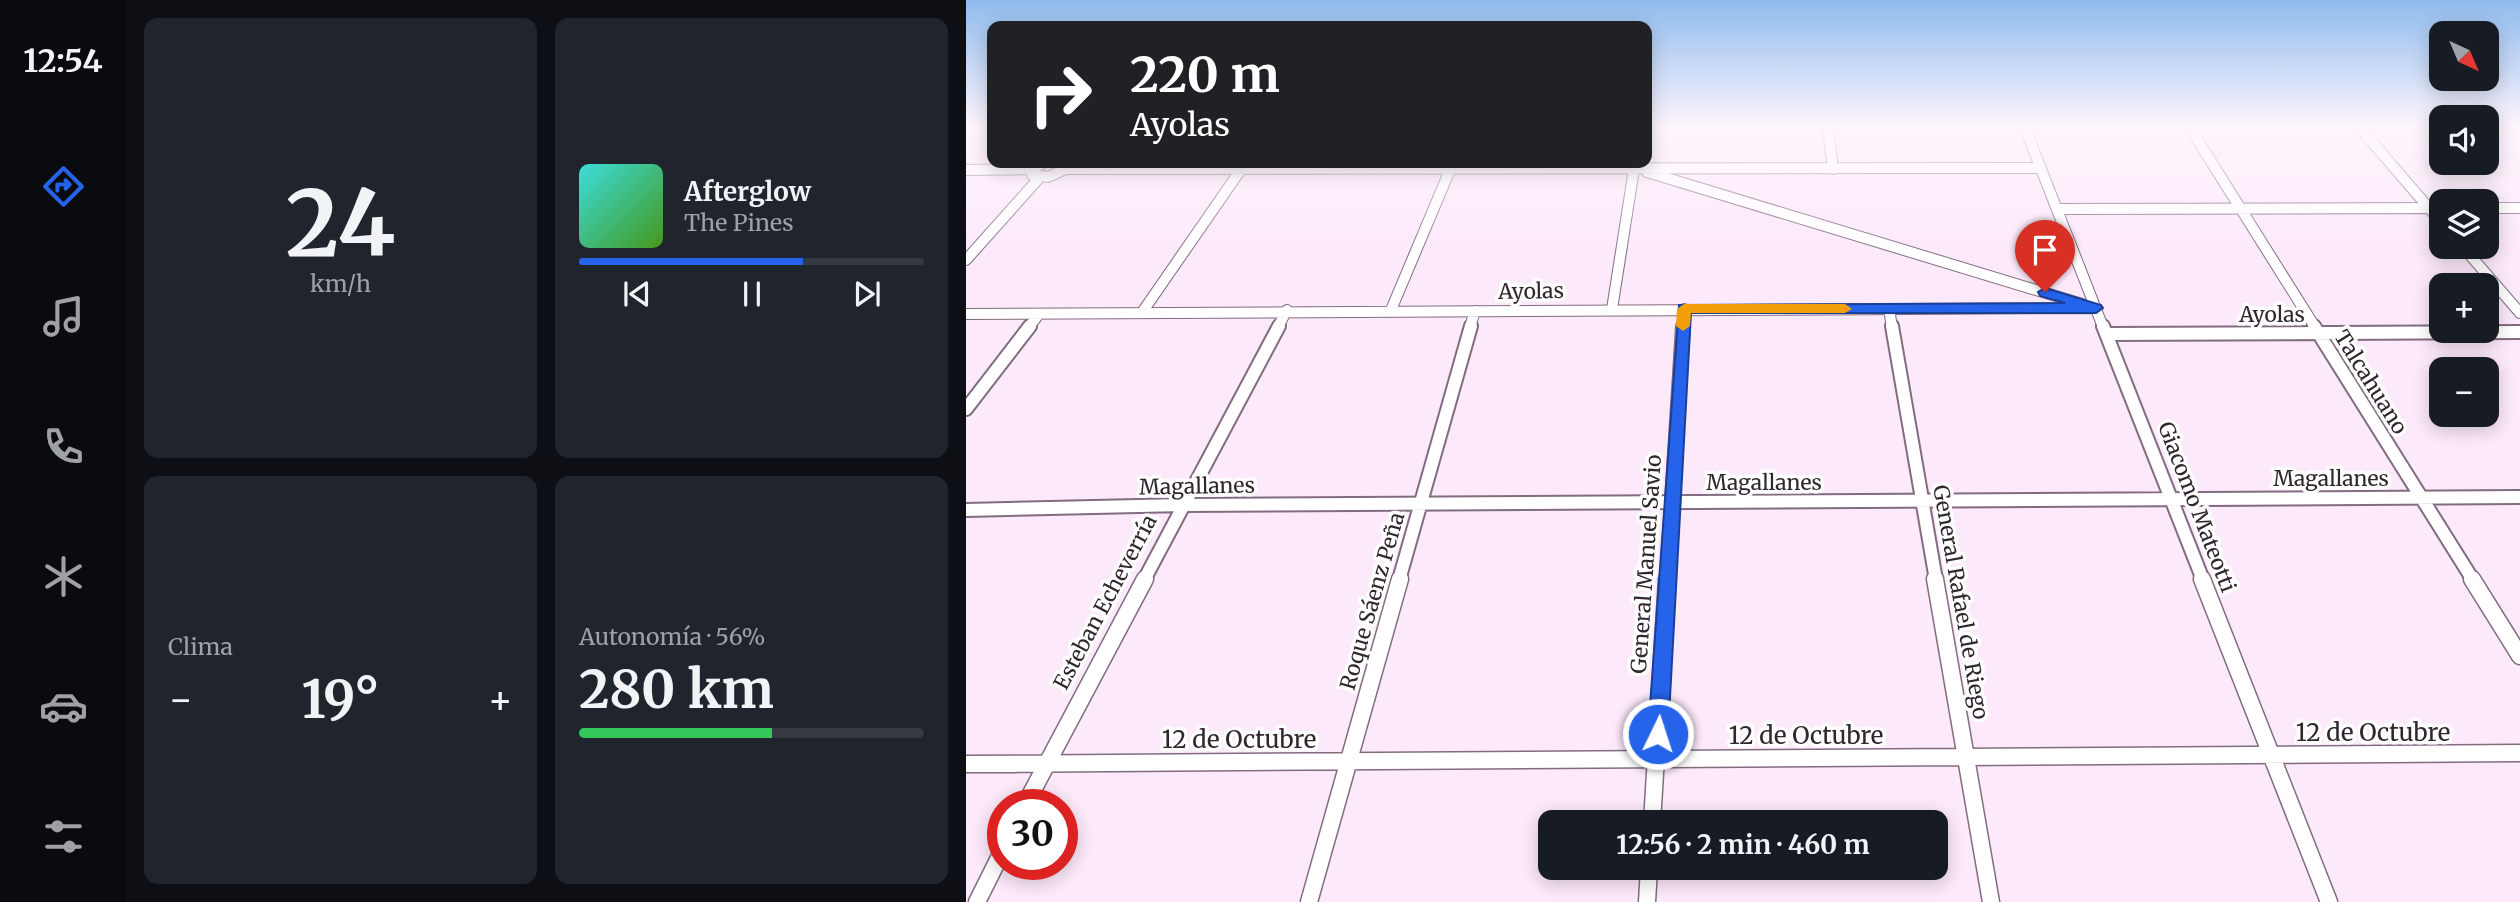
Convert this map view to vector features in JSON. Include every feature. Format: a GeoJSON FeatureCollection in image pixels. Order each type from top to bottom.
{"type":"FeatureCollection","features":[{"type":"Feature","properties":{"kind":"street"},"geometry":{"type":"LineString","coordinates":[[1033,170],[1032,175],[1040,177],[1054,175],[1059,170]]}},
{"type":"Feature","properties":{"kind":"street"},"geometry":{"type":"LineString","coordinates":[[1143,311],[1241,170]]}},
{"type":"Feature","properties":{"kind":"street"},"geometry":{"type":"LineString","coordinates":[[1391,310],[1450,170]]}},
{"type":"Feature","properties":{"kind":"street"},"geometry":{"type":"LineString","coordinates":[[1612,309],[1633,170]]}},
{"type":"Feature","properties":{"kind":"street"},"geometry":{"type":"LineString","coordinates":[[1647,170],[2096,308]]}},
{"type":"Feature","properties":{"kind":"street","name":"Giacomo Mateotti"},"geometry":{"type":"LineString","coordinates":[[2041,170],[2108,334],[2169,499],[2329,902]]}},
{"type":"Feature","properties":{"kind":"street","name":"Talcahuano"},"geometry":{"type":"LineString","coordinates":[[2216,170],[2520,656]]}},
{"type":"Feature","properties":{"kind":"street"},"geometry":{"type":"LineString","coordinates":[[2396,170],[2429,208]]}},
{"type":"Feature","properties":{"kind":"street"},"geometry":{"type":"LineString","coordinates":[[966,260],[1040,177]]}},
{"type":"Feature","properties":{"kind":"street"},"geometry":{"type":"LineString","coordinates":[[2058,209],[2429,208]]}},
{"type":"Feature","properties":{"kind":"street"},"geometry":{"type":"LineString","coordinates":[[2499,208],[2520,208]]}},
{"type":"Feature","properties":{"kind":"street"},"geometry":{"type":"LineString","coordinates":[[2473,259],[2520,313]]}},
{"type":"Feature","properties":{"kind":"street","name":"Ayolas"},"geometry":{"type":"LineString","coordinates":[[966,314],[1287,310],[2096,308]]}},
{"type":"Feature","properties":{"kind":"street","name":"General Manuel Savio"},"geometry":{"type":"LineString","coordinates":[[1653,810],[1684,309]]}},
{"type":"Feature","properties":{"kind":"street","name":"General Rafael de Riego"},"geometry":{"type":"LineString","coordinates":[[1889,309],[1991,902]]}},
{"type":"Feature","properties":{"kind":"street","name":"Esteban Echeverría"},"geometry":{"type":"LineString","coordinates":[[1033,789],[1287,310]]}},
{"type":"Feature","properties":{"kind":"street","name":"Roque Sáenz Peña"},"geometry":{"type":"LineString","coordinates":[[1309,902],[1475,311]]}},
{"type":"Feature","properties":{"kind":"street"},"geometry":{"type":"LineString","coordinates":[[966,409],[1039,314]]}},
{"type":"Feature","properties":{"kind":"street","name":"Ayolas"},"geometry":{"type":"LineString","coordinates":[[2108,334],[2520,332]]}},
{"type":"Feature","properties":{"kind":"street","name":"Magallanes"},"geometry":{"type":"LineString","coordinates":[[966,510],[1183,505],[2520,496]]}},
{"type":"Feature","properties":{"kind":"street","name":"12 de Octubre"},"geometry":{"type":"LineString","coordinates":[[966,764],[2520,753]]}},
{"type":"Feature","properties":{"kind":"street"},"geometry":{"type":"LineString","coordinates":[[977,902],[988,880]]}},
{"type":"Feature","properties":{"kind":"street"},"geometry":{"type":"LineString","coordinates":[[1647,902],[1648,880]]}},
{"type":"Feature","properties":{"kind":"slow traffic"},"geometry":{"type":"LineString","coordinates":[[1683,326],[1684,309],[1845,309]]}},
{"type":"Feature","properties":{"kind":"route"},"geometry":{"type":"LineString","coordinates":[[1658,734],[1684,309],[2096,308],[2045,292]]}}]}
